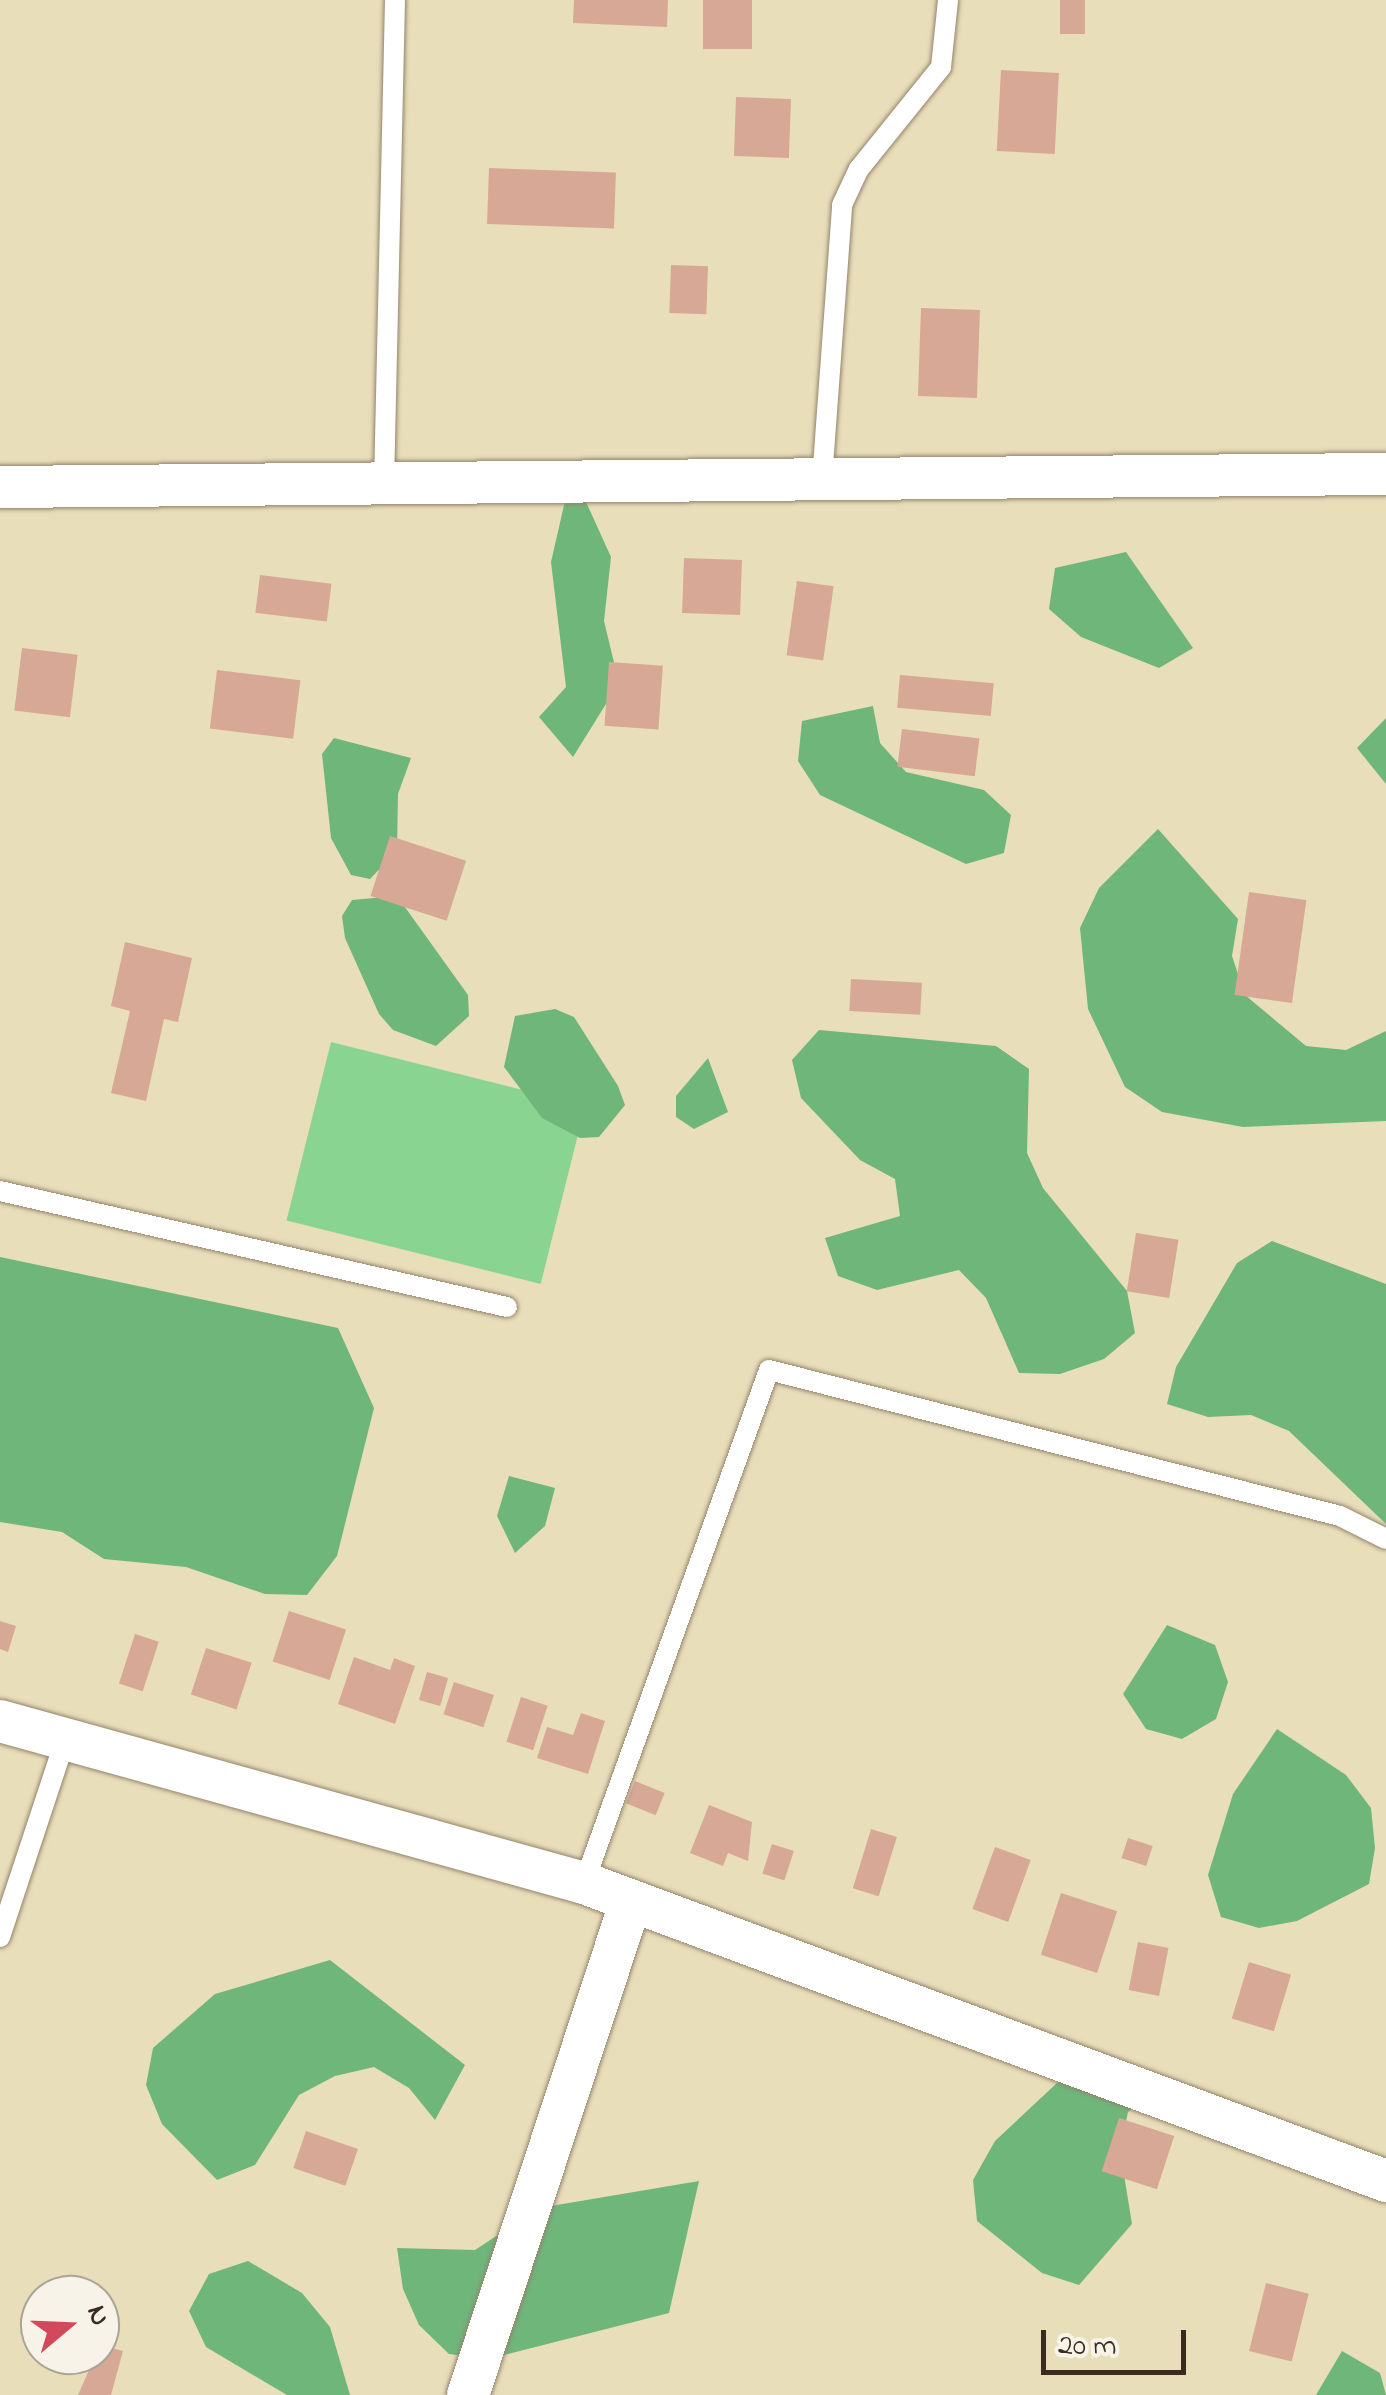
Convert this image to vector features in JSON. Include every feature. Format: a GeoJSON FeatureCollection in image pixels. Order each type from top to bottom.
{"type":"FeatureCollection","features":[{"type":"Feature","properties":{"kind":"street"},"geometry":{"type":"LineString","coordinates":[[0,487],[1386,474]]}},
{"type":"Feature","properties":{"kind":"street"},"geometry":{"type":"LineString","coordinates":[[0,1721],[584,1883],[1386,2181]]}},
{"type":"Feature","properties":{"kind":"street"},"geometry":{"type":"LineString","coordinates":[[468,2395],[631,1901]]}},
{"type":"Feature","properties":{"kind":"lane"},"geometry":{"type":"LineString","coordinates":[[384,486],[395,0]]}},
{"type":"Feature","properties":{"kind":"lane"},"geometry":{"type":"LineString","coordinates":[[822,480],[842,205],[859,169],[941,66],[948,0]]}},
{"type":"Feature","properties":{"kind":"lane"},"geometry":{"type":"LineString","coordinates":[[0,1192],[507,1307]]}},
{"type":"Feature","properties":{"kind":"lane"},"geometry":{"type":"LineString","coordinates":[[584,1883],[769,1370],[1340,1516],[1386,1538]]}},
{"type":"Feature","properties":{"kind":"lane"},"geometry":{"type":"LineString","coordinates":[[0,1938],[66,1742]]}},
{"type":"Feature","properties":{"kind":"green space"},"geometry":{"type":"Polygon","coordinates":[[[582,493],[611,557],[604,621],[619,683],[573,757],[539,717],[566,687],[551,562],[565,501],[582,493]]]}},
{"type":"Feature","properties":{"kind":"green space"},"geometry":{"type":"Polygon","coordinates":[[[1126,552],[1193,648],[1159,668],[1081,637],[1049,609],[1055,568],[1126,552]]]}},
{"type":"Feature","properties":{"kind":"green space"},"geometry":{"type":"Polygon","coordinates":[[[873,706],[880,743],[906,772],[984,790],[1011,815],[1004,853],[966,864],[820,795],[798,761],[802,721],[873,706]]]}},
{"type":"Feature","properties":{"kind":"green space"},"geometry":{"type":"Polygon","coordinates":[[[1386,718],[1386,784],[1357,748],[1386,718]]]}},
{"type":"Feature","properties":{"kind":"green space"},"geometry":{"type":"Polygon","coordinates":[[[334,738],[411,758],[398,794],[397,851],[370,879],[351,875],[331,838],[322,754],[334,738]]]}},
{"type":"Feature","properties":{"kind":"green space"},"geometry":{"type":"Polygon","coordinates":[[[1158,829],[1238,919],[1232,956],[1245,995],[1306,1046],[1346,1050],[1386,1031],[1386,1121],[1243,1127],[1162,1112],[1125,1087],[1088,1009],[1080,928],[1099,888],[1158,829]]]}},
{"type":"Feature","properties":{"kind":"green space"},"geometry":{"type":"Polygon","coordinates":[[[397,896],[468,995],[469,1016],[436,1046],[393,1030],[379,1014],[345,938],[342,916],[352,900],[397,896]]]}},
{"type":"Feature","properties":{"kind":"green space"},"geometry":{"type":"Polygon","coordinates":[[[555,1009],[574,1017],[618,1086],[625,1105],[599,1137],[580,1138],[542,1118],[504,1067],[515,1016],[555,1009]]]}},
{"type":"Feature","properties":{"kind":"green space"},"geometry":{"type":"Polygon","coordinates":[[[819,1030],[996,1046],[1029,1069],[1027,1153],[1043,1188],[1127,1291],[1135,1333],[1104,1359],[1060,1374],[1019,1373],[986,1298],[959,1270],[877,1290],[838,1276],[825,1238],[900,1216],[895,1179],[860,1160],[801,1098],[792,1060],[819,1030]]]}},
{"type":"Feature","properties":{"kind":"green space"},"geometry":{"type":"Polygon","coordinates":[[[331,1042],[585,1105],[541,1284],[286,1221],[331,1042]]]}},
{"type":"Feature","properties":{"kind":"green space"},"geometry":{"type":"Polygon","coordinates":[[[708,1058],[728,1112],[694,1129],[676,1117],[676,1096],[708,1058]]]}},
{"type":"Feature","properties":{"kind":"green space"},"geometry":{"type":"Polygon","coordinates":[[[1272,1241],[1386,1284],[1386,1524],[1289,1431],[1251,1415],[1208,1417],[1167,1404],[1176,1367],[1237,1263],[1272,1241]]]}},
{"type":"Feature","properties":{"kind":"green space"},"geometry":{"type":"Polygon","coordinates":[[[0,1257],[338,1328],[374,1408],[337,1556],[307,1595],[265,1594],[186,1567],[104,1559],[62,1532],[0,1522],[0,1257]]]}},
{"type":"Feature","properties":{"kind":"green space"},"geometry":{"type":"Polygon","coordinates":[[[509,1476],[555,1488],[545,1526],[515,1553],[497,1516],[509,1476]]]}},
{"type":"Feature","properties":{"kind":"green space"},"geometry":{"type":"Polygon","coordinates":[[[1167,1625],[1215,1645],[1228,1682],[1216,1719],[1182,1739],[1146,1729],[1123,1694],[1167,1625]]]}},
{"type":"Feature","properties":{"kind":"green space"},"geometry":{"type":"Polygon","coordinates":[[[1277,1729],[1346,1775],[1371,1808],[1375,1848],[1369,1884],[1297,1921],[1259,1928],[1221,1917],[1208,1875],[1233,1794],[1277,1729]]]}},
{"type":"Feature","properties":{"kind":"green space"},"geometry":{"type":"Polygon","coordinates":[[[330,1960],[465,2065],[435,2120],[409,2088],[374,2067],[335,2076],[299,2095],[255,2165],[217,2180],[162,2124],[146,2085],[153,2048],[215,1994],[330,1960]]]}},
{"type":"Feature","properties":{"kind":"green space"},"geometry":{"type":"Polygon","coordinates":[[[1091,2065],[1159,2087],[1128,2112],[1120,2150],[1132,2224],[1079,2285],[1042,2273],[977,2221],[973,2180],[995,2141],[1057,2083],[1091,2065]]]}},
{"type":"Feature","properties":{"kind":"green space"},"geometry":{"type":"Polygon","coordinates":[[[699,2181],[669,2313],[488,2359],[449,2354],[419,2325],[403,2289],[397,2248],[475,2250],[539,2208],[699,2181]]]}},
{"type":"Feature","properties":{"kind":"green space"},"geometry":{"type":"Polygon","coordinates":[[[248,2261],[302,2293],[330,2327],[350,2395],[287,2395],[206,2347],[189,2311],[209,2274],[248,2261]]]}},
{"type":"Feature","properties":{"kind":"green space"},"geometry":{"type":"Polygon","coordinates":[[[1342,2351],[1380,2373],[1386,2395],[1316,2395],[1342,2351]]]}},
{"type":"Feature","properties":{"kind":"building"},"geometry":{"type":"Polygon","coordinates":[[[574,0],[668,0],[667,27],[573,23],[574,0]]]}},
{"type":"Feature","properties":{"kind":"building"},"geometry":{"type":"Polygon","coordinates":[[[703,0],[752,0],[752,49],[703,49],[703,0]]]}},
{"type":"Feature","properties":{"kind":"building"},"geometry":{"type":"Polygon","coordinates":[[[1060,0],[1085,0],[1085,34],[1060,34],[1060,0]]]}},
{"type":"Feature","properties":{"kind":"building"},"geometry":{"type":"Polygon","coordinates":[[[1001,70],[1059,73],[1055,154],[997,151],[1001,70]]]}},
{"type":"Feature","properties":{"kind":"building"},"geometry":{"type":"Polygon","coordinates":[[[736,97],[791,99],[789,158],[734,156],[736,97]]]}},
{"type":"Feature","properties":{"kind":"building"},"geometry":{"type":"Polygon","coordinates":[[[489,168],[616,172],[614,228],[487,224],[489,168]]]}},
{"type":"Feature","properties":{"kind":"building"},"geometry":{"type":"Polygon","coordinates":[[[671,265],[708,266],[706,314],[669,313],[671,265]]]}},
{"type":"Feature","properties":{"kind":"building"},"geometry":{"type":"Polygon","coordinates":[[[921,308],[980,310],[977,398],[918,396],[921,308]]]}},
{"type":"Feature","properties":{"kind":"building"},"geometry":{"type":"Polygon","coordinates":[[[684,558],[742,560],[740,615],[682,613],[684,558]]]}},
{"type":"Feature","properties":{"kind":"building"},"geometry":{"type":"Polygon","coordinates":[[[260,575],[331,584],[327,621],[255,613],[260,575]]]}},
{"type":"Feature","properties":{"kind":"building"},"geometry":{"type":"Polygon","coordinates":[[[797,581],[834,586],[823,660],[787,655],[797,581]]]}},
{"type":"Feature","properties":{"kind":"building"},"geometry":{"type":"Polygon","coordinates":[[[22,648],[78,655],[70,717],[14,711],[22,648]]]}},
{"type":"Feature","properties":{"kind":"building"},"geometry":{"type":"Polygon","coordinates":[[[609,662],[663,666],[658,730],[605,726],[609,662]]]}},
{"type":"Feature","properties":{"kind":"building"},"geometry":{"type":"Polygon","coordinates":[[[217,670],[300,680],[293,739],[210,729],[217,670]]]}},
{"type":"Feature","properties":{"kind":"building"},"geometry":{"type":"Polygon","coordinates":[[[900,675],[994,683],[991,716],[897,708],[900,675]]]}},
{"type":"Feature","properties":{"kind":"building"},"geometry":{"type":"Polygon","coordinates":[[[902,729],[979,739],[975,776],[897,767],[902,729]]]}},
{"type":"Feature","properties":{"kind":"building"},"geometry":{"type":"Polygon","coordinates":[[[390,836],[466,861],[447,921],[371,896],[390,836]]]}},
{"type":"Feature","properties":{"kind":"building"},"geometry":{"type":"Polygon","coordinates":[[[1249,892],[1306,900],[1292,1003],[1235,995],[1249,892]]]}},
{"type":"Feature","properties":{"kind":"building"},"geometry":{"type":"Polygon","coordinates":[[[125,942],[192,958],[178,1022],[164,1019],[146,1101],[111,1093],[130,1011],[111,1006],[125,942]]]}},
{"type":"Feature","properties":{"kind":"building"},"geometry":{"type":"Polygon","coordinates":[[[851,979],[922,983],[920,1015],[849,1011],[851,979]]]}},
{"type":"Feature","properties":{"kind":"building"},"geometry":{"type":"Polygon","coordinates":[[[1136,1233],[1178,1240],[1169,1298],[1127,1291],[1136,1233]]]}},
{"type":"Feature","properties":{"kind":"building"},"geometry":{"type":"Polygon","coordinates":[[[289,1611],[346,1630],[330,1680],[273,1661],[289,1611]]]}},
{"type":"Feature","properties":{"kind":"building"},"geometry":{"type":"Polygon","coordinates":[[[0,1621],[16,1626],[8,1652],[0,1649],[0,1621]]]}},
{"type":"Feature","properties":{"kind":"building"},"geometry":{"type":"Polygon","coordinates":[[[135,1634],[159,1642],[143,1691],[119,1683],[135,1634]]]}},
{"type":"Feature","properties":{"kind":"building"},"geometry":{"type":"Polygon","coordinates":[[[206,1648],[252,1663],[237,1709],[191,1695],[206,1648]]]}},
{"type":"Feature","properties":{"kind":"building"},"geometry":{"type":"Polygon","coordinates":[[[354,1657],[390,1670],[394,1658],[415,1666],[395,1724],[338,1704],[354,1657]]]}},
{"type":"Feature","properties":{"kind":"building"},"geometry":{"type":"Polygon","coordinates":[[[427,1672],[448,1678],[440,1706],[419,1700],[427,1672]]]}},
{"type":"Feature","properties":{"kind":"building"},"geometry":{"type":"Polygon","coordinates":[[[454,1682],[494,1695],[483,1727],[443,1714],[454,1682]]]}},
{"type":"Feature","properties":{"kind":"building"},"geometry":{"type":"Polygon","coordinates":[[[521,1697],[548,1706],[533,1750],[506,1742],[521,1697]]]}},
{"type":"Feature","properties":{"kind":"building"},"geometry":{"type":"Polygon","coordinates":[[[581,1713],[605,1721],[588,1774],[537,1758],[547,1727],[573,1735],[581,1713]]]}},
{"type":"Feature","properties":{"kind":"building"},"geometry":{"type":"Polygon","coordinates":[[[635,1781],[665,1793],[656,1815],[626,1803],[635,1781]]]}},
{"type":"Feature","properties":{"kind":"building"},"geometry":{"type":"Polygon","coordinates":[[[709,1805],[752,1822],[748,1861],[728,1853],[723,1866],[690,1853],[709,1805]]]}},
{"type":"Feature","properties":{"kind":"building"},"geometry":{"type":"Polygon","coordinates":[[[871,1829],[897,1837],[879,1896],[853,1888],[871,1829]]]}},
{"type":"Feature","properties":{"kind":"building"},"geometry":{"type":"Polygon","coordinates":[[[1128,1838],[1153,1846],[1146,1866],[1122,1858],[1128,1838]]]}},
{"type":"Feature","properties":{"kind":"building"},"geometry":{"type":"Polygon","coordinates":[[[772,1844],[794,1851],[784,1881],[762,1873],[772,1844]]]}},
{"type":"Feature","properties":{"kind":"building"},"geometry":{"type":"Polygon","coordinates":[[[995,1847],[1031,1860],[1008,1922],[972,1909],[995,1847]]]}},
{"type":"Feature","properties":{"kind":"building"},"geometry":{"type":"Polygon","coordinates":[[[1061,1893],[1117,1911],[1097,1973],[1041,1955],[1061,1893]]]}},
{"type":"Feature","properties":{"kind":"building"},"geometry":{"type":"Polygon","coordinates":[[[1138,1942],[1168,1948],[1159,1996],[1129,1990],[1138,1942]]]}},
{"type":"Feature","properties":{"kind":"building"},"geometry":{"type":"Polygon","coordinates":[[[1249,1962],[1291,1975],[1274,2031],[1232,2018],[1249,1962]]]}},
{"type":"Feature","properties":{"kind":"building"},"geometry":{"type":"Polygon","coordinates":[[[1119,2118],[1174,2136],[1157,2189],[1102,2171],[1119,2118]]]}},
{"type":"Feature","properties":{"kind":"building"},"geometry":{"type":"Polygon","coordinates":[[[306,2131],[358,2149],[345,2186],[293,2168],[306,2131]]]}},
{"type":"Feature","properties":{"kind":"building"},"geometry":{"type":"Polygon","coordinates":[[[1266,2283],[1309,2294],[1292,2362],[1249,2351],[1266,2283]]]}},
{"type":"Feature","properties":{"kind":"building"},"geometry":{"type":"Polygon","coordinates":[[[87,2375],[116,2375],[111,2395],[78,2395],[87,2375]]]}}]}
